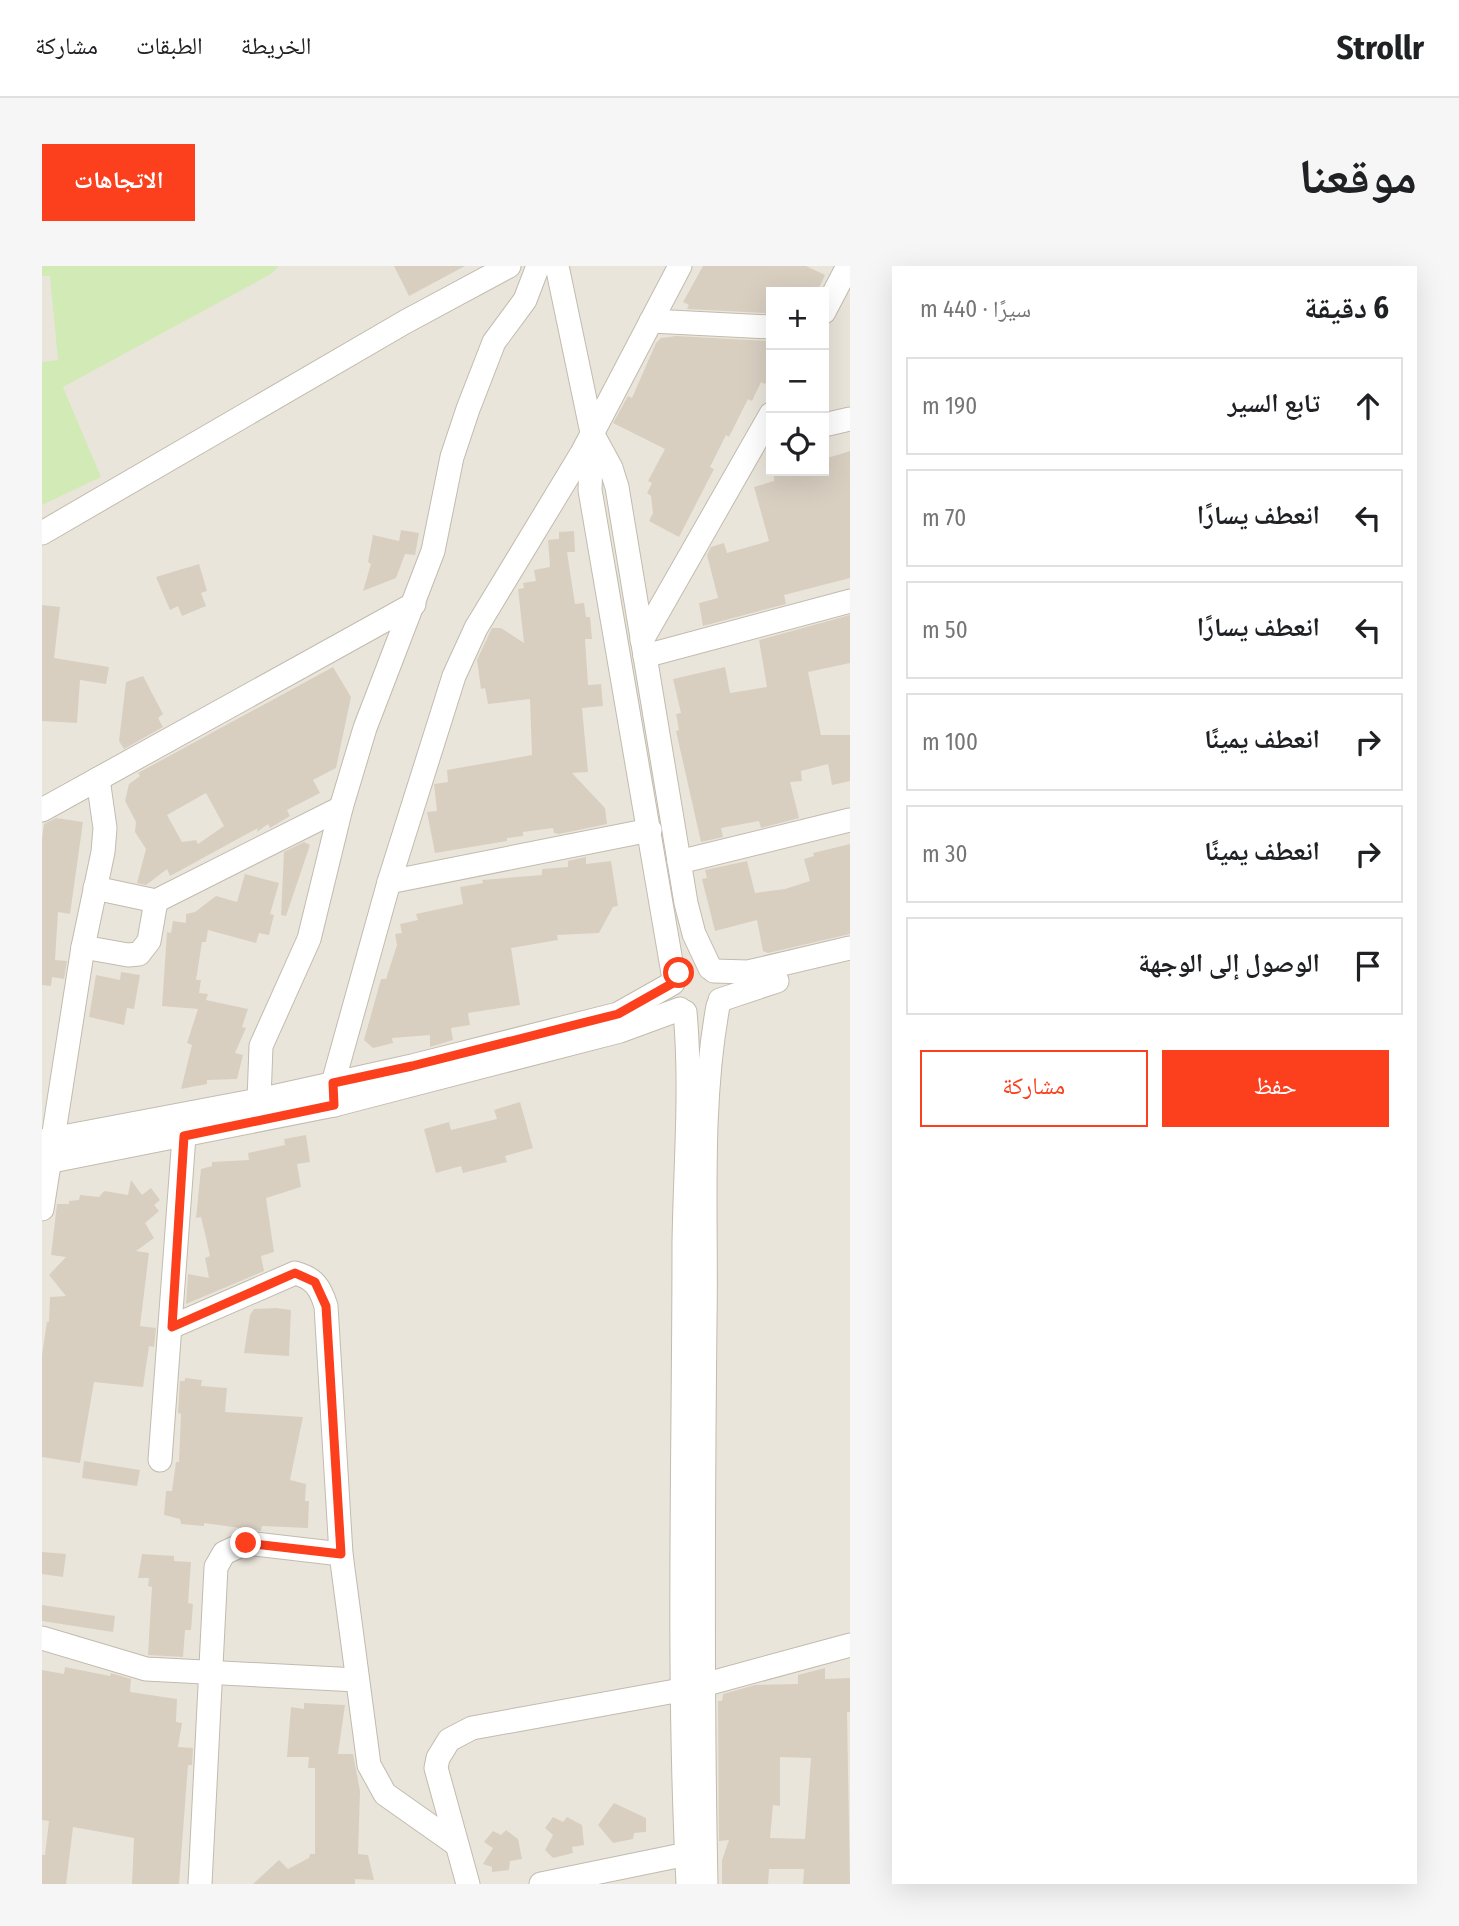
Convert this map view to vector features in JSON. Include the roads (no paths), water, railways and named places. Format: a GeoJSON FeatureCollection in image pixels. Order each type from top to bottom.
{"type":"FeatureCollection","features":[{"type":"Feature","properties":{"kind":"street"},"geometry":{"type":"LineString","coordinates":[[42,533],[405,322],[509,266]]}},
{"type":"Feature","properties":{"kind":"street"},"geometry":{"type":"LineString","coordinates":[[259,1100],[261,1046],[309,939],[341,808],[365,729],[433,551],[452,457],[468,409],[494,342],[525,300],[538,266]]}},
{"type":"Feature","properties":{"kind":"street"},"geometry":{"type":"LineString","coordinates":[[557,266],[592,433],[590,490],[650,830],[674,981],[673,995],[683,1010],[688,1051],[685,1168],[693,1687],[706,1884]]}},
{"type":"Feature","properties":{"kind":"street"},"geometry":{"type":"LineString","coordinates":[[334,1094],[388,882],[454,676],[476,628],[592,433],[680,266]]}},
{"type":"Feature","properties":{"kind":"street"},"geometry":{"type":"LineString","coordinates":[[829,302],[848,266]]}},
{"type":"Feature","properties":{"kind":"street"},"geometry":{"type":"LineString","coordinates":[[651,321],[766,327]]}},
{"type":"Feature","properties":{"kind":"street"},"geometry":{"type":"LineString","coordinates":[[829,424],[850,419]]}},
{"type":"Feature","properties":{"kind":"street"},"geometry":{"type":"LineString","coordinates":[[592,433],[611,468],[617,486],[689,918],[712,969],[721,981],[710,1047],[688,1884]]}},
{"type":"Feature","properties":{"kind":"street"},"geometry":{"type":"LineString","coordinates":[[643,648],[764,440]]}},
{"type":"Feature","properties":{"kind":"street"},"geometry":{"type":"LineString","coordinates":[[643,648],[850,601]]}},
{"type":"Feature","properties":{"kind":"street"},"geometry":{"type":"LineString","coordinates":[[42,810],[414,604]]}},
{"type":"Feature","properties":{"kind":"street"},"geometry":{"type":"LineString","coordinates":[[42,1209],[46,1151],[105,828],[98,779]]}},
{"type":"Feature","properties":{"kind":"street"},"geometry":{"type":"LineString","coordinates":[[95,888],[156,901],[341,808]]}},
{"type":"Feature","properties":{"kind":"street"},"geometry":{"type":"LineString","coordinates":[[679,862],[850,820]]}},
{"type":"Feature","properties":{"kind":"street"},"geometry":{"type":"LineString","coordinates":[[388,882],[650,830]]}},
{"type":"Feature","properties":{"kind":"street"},"geometry":{"type":"LineString","coordinates":[[83,947],[128,955],[139,954],[149,941],[156,901]]}},
{"type":"Feature","properties":{"kind":"street"},"geometry":{"type":"LineString","coordinates":[[46,1151],[259,1100],[334,1094],[412,1066],[618,1014],[674,981],[679,973],[693,965],[748,972],[850,948]]}},
{"type":"Feature","properties":{"kind":"street"},"geometry":{"type":"LineString","coordinates":[[46,1151],[184,1136],[334,1094],[620,1031],[683,1010],[703,1015],[719,1003],[749,988],[850,962]]}},
{"type":"Feature","properties":{"kind":"street"},"geometry":{"type":"LineString","coordinates":[[160,1460],[172,1327],[184,1136]]}},
{"type":"Feature","properties":{"kind":"street"},"geometry":{"type":"LineString","coordinates":[[172,1327],[295,1273],[315,1282],[326,1306],[341,1554],[369,1765],[377,1782],[397,1805],[456,1844]]}},
{"type":"Feature","properties":{"kind":"street"},"geometry":{"type":"LineString","coordinates":[[200,1884],[216,1567],[224,1553],[246,1543],[341,1554]]}},
{"type":"Feature","properties":{"kind":"street"},"geometry":{"type":"LineString","coordinates":[[42,1638],[146,1669],[357,1680]]}},
{"type":"Feature","properties":{"kind":"street"},"geometry":{"type":"LineString","coordinates":[[468,1884],[436,1769],[441,1750],[460,1732],[598,1703],[693,1687],[850,1645]]}},
{"type":"Feature","properties":{"kind":"street"},"geometry":{"type":"LineString","coordinates":[[541,1884],[687,1854]]}}]}
